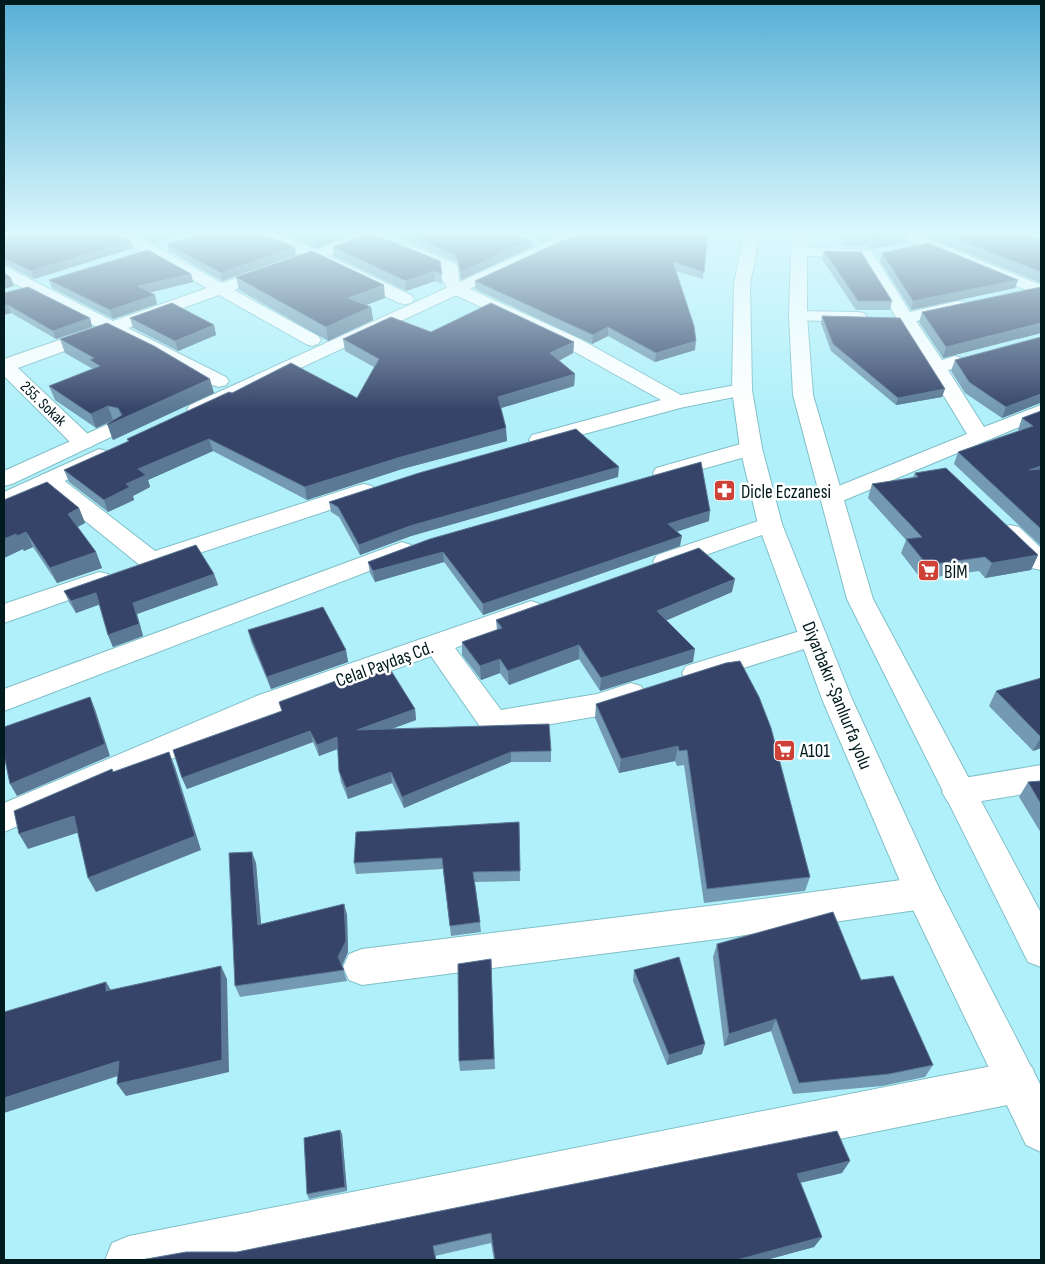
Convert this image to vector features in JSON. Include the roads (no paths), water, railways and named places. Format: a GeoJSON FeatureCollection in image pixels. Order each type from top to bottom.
{"type":"FeatureCollection","features":[{"type":"Feature","properties":{"kind":"main road"},"geometry":{"type":"LineString","coordinates":[[42,292],[219,381]]}},
{"type":"Feature","properties":{"kind":"main road"},"geometry":{"type":"LineString","coordinates":[[4,366],[214,292]]}},
{"type":"Feature","properties":{"kind":"main road"},"geometry":{"type":"LineString","coordinates":[[227,292],[312,340]]}},
{"type":"Feature","properties":{"kind":"main road"},"geometry":{"type":"LineString","coordinates":[[391,292],[405,299]]}},
{"type":"Feature","properties":{"kind":"main road"},"geometry":{"type":"LineString","coordinates":[[185,396],[405,299],[427,292]]}},
{"type":"Feature","properties":{"kind":"main road"},"geometry":{"type":"LineString","coordinates":[[178,418],[437,292]]}},
{"type":"Feature","properties":{"kind":"main road"},"geometry":{"type":"LineString","coordinates":[[469,292],[573,343],[678,402]]}},
{"type":"Feature","properties":{"kind":"main road","name":"Diyarbakır-Şanlıurfa yolu"},"geometry":{"type":"LineString","coordinates":[[742,292],[742,390],[751,448],[770,524],[837,699],[923,893],[1041,1130]]}},
{"type":"Feature","properties":{"kind":"main road"},"geometry":{"type":"LineString","coordinates":[[799,292],[798,316],[803,395],[860,599],[1041,950]]}},
{"type":"Feature","properties":{"kind":"main road"},"geometry":{"type":"LineString","coordinates":[[889,292],[979,437]]}},
{"type":"Feature","properties":{"kind":"main road"},"geometry":{"type":"LineString","coordinates":[[1010,296],[1030,292]]}},
{"type":"Feature","properties":{"kind":"main road"},"geometry":{"type":"LineString","coordinates":[[798,316],[905,318],[972,304]]}},
{"type":"Feature","properties":{"kind":"main road"},"geometry":{"type":"LineString","coordinates":[[937,367],[975,357]]}},
{"type":"Feature","properties":{"kind":"main road","name":"255. Sokak"},"geometry":{"type":"LineString","coordinates":[[4,366],[84,442]]}},
{"type":"Feature","properties":{"kind":"main road"},"geometry":{"type":"LineString","coordinates":[[516,446],[678,402],[742,390]]}},
{"type":"Feature","properties":{"kind":"main road"},"geometry":{"type":"LineString","coordinates":[[4,478],[159,408]]}},
{"type":"Feature","properties":{"kind":"main road"},"geometry":{"type":"LineString","coordinates":[[832,497],[937,464],[979,437],[1041,411]]}},
{"type":"Feature","properties":{"kind":"main road"},"geometry":{"type":"LineString","coordinates":[[4,501],[116,447]]}},
{"type":"Feature","properties":{"kind":"main road"},"geometry":{"type":"LineString","coordinates":[[638,481],[751,448]]}},
{"type":"Feature","properties":{"kind":"main road"},"geometry":{"type":"LineString","coordinates":[[49,480],[151,561]]}},
{"type":"Feature","properties":{"kind":"main road"},"geometry":{"type":"LineString","coordinates":[[4,614],[151,561],[383,485]]}},
{"type":"Feature","properties":{"kind":"main road"},"geometry":{"type":"LineString","coordinates":[[993,516],[1041,562]]}},
{"type":"Feature","properties":{"kind":"main road"},"geometry":{"type":"LineString","coordinates":[[640,570],[770,524]]}},
{"type":"Feature","properties":{"kind":"main road"},"geometry":{"type":"LineString","coordinates":[[4,700],[420,543]]}},
{"type":"Feature","properties":{"kind":"main road","name":"Celal Paydaş Cd."},"geometry":{"type":"LineString","coordinates":[[4,818],[270,703],[557,600]]}},
{"type":"Feature","properties":{"kind":"main road"},"geometry":{"type":"LineString","coordinates":[[437,644],[494,723],[598,705],[813,636]]}},
{"type":"Feature","properties":{"kind":"main road"},"geometry":{"type":"LineString","coordinates":[[958,792],[1041,778]]}},
{"type":"Feature","properties":{"kind":"main road"},"geometry":{"type":"LineString","coordinates":[[362,967],[725,921],[923,893]]}},
{"type":"Feature","properties":{"kind":"main road"},"geometry":{"type":"LineString","coordinates":[[129,1260],[1017,1082]]}},
{"type":"Feature","properties":{"kind":"place","name":"Dicle Eczanesi"},"geometry":{"type":"Point","coordinates":[725,491]}},
{"type":"Feature","properties":{"kind":"place","name":"BİM"},"geometry":{"type":"Point","coordinates":[928,571]}},
{"type":"Feature","properties":{"kind":"place","name":"A101"},"geometry":{"type":"Point","coordinates":[784,750]}}]}
